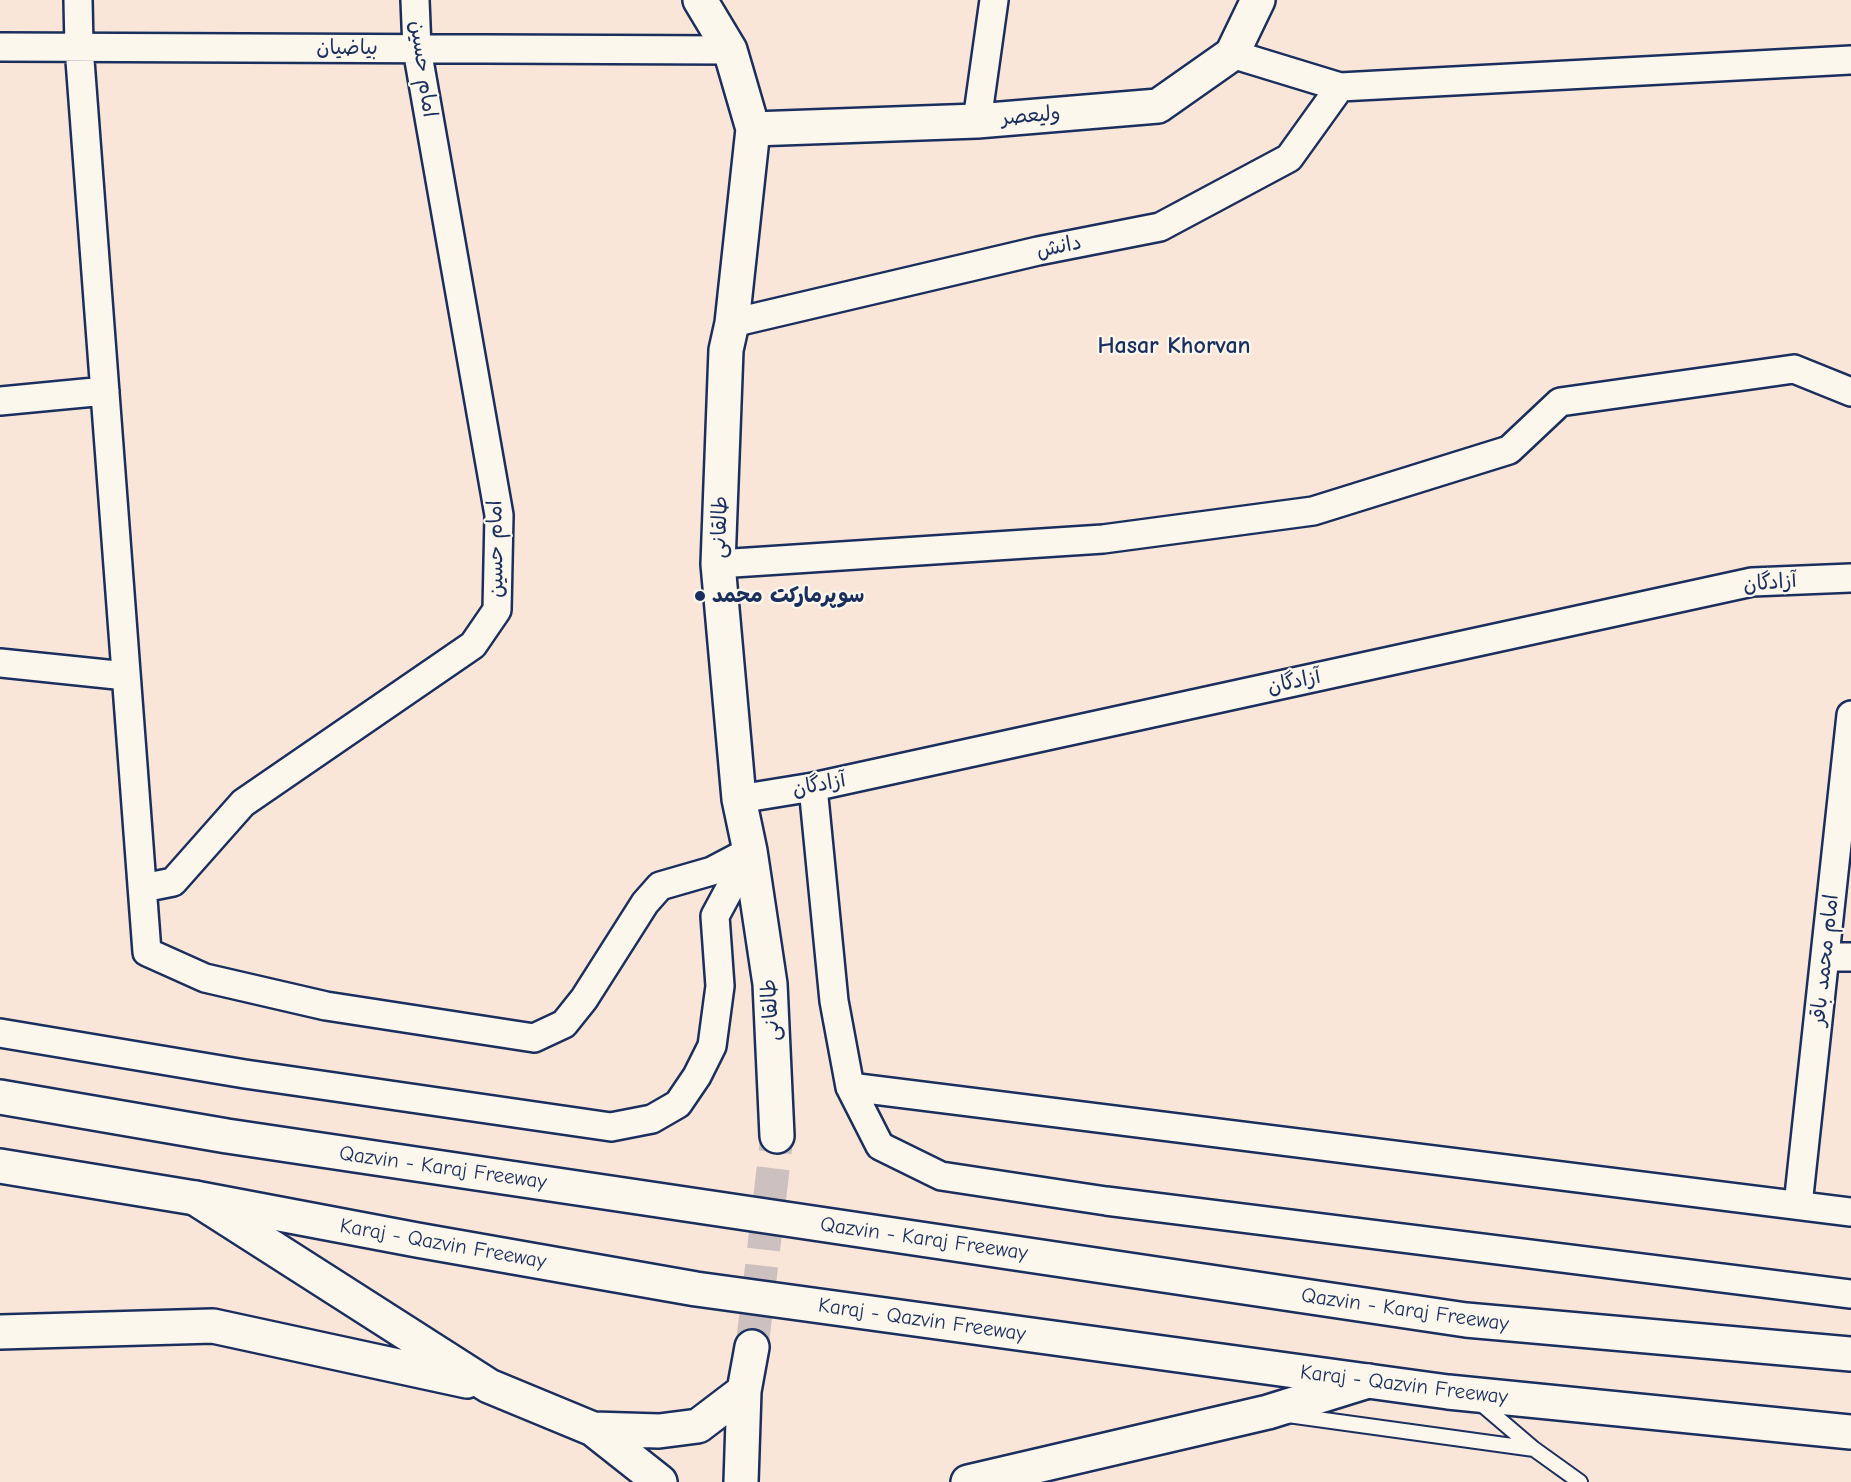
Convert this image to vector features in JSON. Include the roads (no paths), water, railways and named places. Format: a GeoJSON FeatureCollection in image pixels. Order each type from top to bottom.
{"type":"FeatureCollection","features":[{"type":"Feature","properties":{"kind":"main road","name":"طالقانی"},"geometry":{"type":"LineString","coordinates":[[700,0],[730,50],[753,129],[732,323],[726,350],[718,564],[739,800],[750,851],[770,984],[777,1136]]}},
{"type":"Feature","properties":{"kind":"main road","name":"ولیعصر"},"geometry":{"type":"LineString","coordinates":[[753,129],[977,121],[1158,106],[1232,54],[1258,0]]}},
{"type":"Feature","properties":{"kind":"main road","name":"Qazvin - Karaj Freeway"},"geometry":{"type":"LineString","coordinates":[[0,1097],[239,1137],[1466,1320],[1851,1354]]}},
{"type":"Feature","properties":{"kind":"main road","name":"Karaj - Qazvin Freeway"},"geometry":{"type":"LineString","coordinates":[[0,1166],[195,1198],[417,1240],[696,1288],[1470,1395],[1851,1432]]}},
{"type":"Feature","properties":{"kind":"main road"},"geometry":{"type":"LineString","coordinates":[[195,1198],[489,1386],[593,1430],[660,1482]]}},
{"type":"Feature","properties":{"kind":"main road"},"geometry":{"type":"LineString","coordinates":[[0,1332],[213,1326],[489,1386]]}},
{"type":"Feature","properties":{"kind":"main road"},"geometry":{"type":"LineString","coordinates":[[741,1482],[744,1391],[752,1347]]}},
{"type":"Feature","properties":{"kind":"main road"},"geometry":{"type":"LineString","coordinates":[[968,1482],[1268,1412],[1368,1381]]}},
{"type":"Feature","properties":{"kind":"main road"},"geometry":{"type":"LineString","coordinates":[[593,1430],[659,1431],[698,1426],[744,1391]]}},
{"type":"Feature","properties":{"kind":"street"},"geometry":{"type":"LineString","coordinates":[[78,0],[79,47],[147,952],[205,978],[326,1006],[534,1038],[564,1023],[585,999],[645,903],[660,886],[712,871],[750,851]]}},
{"type":"Feature","properties":{"kind":"street","name":"امام حسین"},"geometry":{"type":"LineString","coordinates":[[142,888],[173,882],[243,803],[473,645],[497,610],[499,515],[417,49],[415,0]]}},
{"type":"Feature","properties":{"kind":"street"},"geometry":{"type":"LineString","coordinates":[[977,121],[994,0]]}},
{"type":"Feature","properties":{"kind":"street","name":"بیاضیان"},"geometry":{"type":"LineString","coordinates":[[0,47],[730,50]]}},
{"type":"Feature","properties":{"kind":"street"},"geometry":{"type":"LineString","coordinates":[[1232,54],[1340,87],[1851,60]]}},
{"type":"Feature","properties":{"kind":"street","name":"دانش"},"geometry":{"type":"LineString","coordinates":[[732,323],[1038,251],[1160,227],[1290,158],[1340,87]]}},
{"type":"Feature","properties":{"kind":"street"},"geometry":{"type":"LineString","coordinates":[[718,564],[1103,539],[1313,511],[1509,450],[1560,402],[1794,369],[1851,392]]}},
{"type":"Feature","properties":{"kind":"street"},"geometry":{"type":"LineString","coordinates":[[0,400],[105,391]]}},
{"type":"Feature","properties":{"kind":"street","name":"آزادگان"},"geometry":{"type":"LineString","coordinates":[[739,800],[813,787],[1752,582],[1851,578]]}},
{"type":"Feature","properties":{"kind":"street"},"geometry":{"type":"LineString","coordinates":[[0,663],[126,676]]}},
{"type":"Feature","properties":{"kind":"street","name":"امام محمد باقر"},"geometry":{"type":"LineString","coordinates":[[1798,1205],[1838,957],[1851,715]]}},
{"type":"Feature","properties":{"kind":"street"},"geometry":{"type":"LineString","coordinates":[[813,787],[834,1001],[850,1087],[880,1146],[941,1176],[1106,1201],[1851,1294]]}},
{"type":"Feature","properties":{"kind":"street"},"geometry":{"type":"LineString","coordinates":[[0,1034],[246,1074],[611,1127],[652,1119],[678,1104],[697,1076],[712,1046],[720,986],[715,916],[750,851]]}},
{"type":"Feature","properties":{"kind":"street"},"geometry":{"type":"LineString","coordinates":[[850,1087],[1851,1212]]}},
{"type":"Feature","properties":{"kind":"lane"},"geometry":{"type":"LineString","coordinates":[[1470,1395],[1534,1449],[1580,1482]]}},
{"type":"Feature","properties":{"kind":"lane"},"geometry":{"type":"LineString","coordinates":[[1268,1412],[1534,1449]]}},
{"type":"Feature","properties":{"kind":"tunnel"},"geometry":{"type":"LineString","coordinates":[[752,1347],[777,1136]]}},
{"type":"Feature","properties":{"kind":"place","name":"سوپرمارکت محمد"},"geometry":{"type":"Point","coordinates":[700,596]}},
{"type":"Feature","properties":{"kind":"district","name":"Hasar Khorvan"},"geometry":{"type":"Point","coordinates":[1174,346]}}]}
